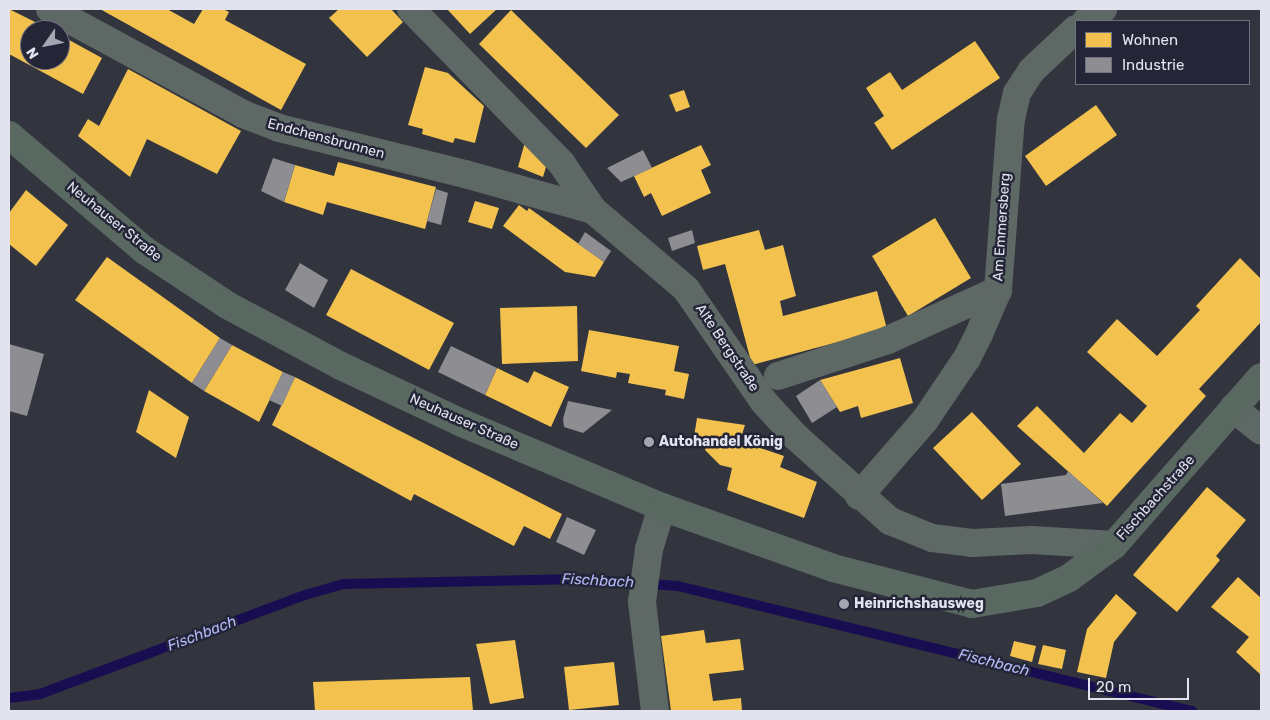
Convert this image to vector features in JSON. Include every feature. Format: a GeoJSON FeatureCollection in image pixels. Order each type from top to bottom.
{"type":"FeatureCollection","features":[{"type":"Feature","properties":{"kind":"main road","name":"Neuhauser Straße"},"geometry":{"type":"LineString","coordinates":[[9,135],[144,250],[227,305],[341,366],[453,419],[662,507],[833,568],[972,604]]}},
{"type":"Feature","properties":{"kind":"main road","name":"Fischbachstraße"},"geometry":{"type":"LineString","coordinates":[[972,604],[1037,593],[1069,578],[1114,545],[1261,377]]}},
{"type":"Feature","properties":{"kind":"street","name":"Endchensbrunnen"},"geometry":{"type":"LineString","coordinates":[[50,9],[243,114],[279,128],[465,174],[593,210]]}},
{"type":"Feature","properties":{"kind":"street","name":"Alte Bergstraße"},"geometry":{"type":"LineString","coordinates":[[411,9],[562,164],[593,210],[686,289],[764,402],[859,496],[890,521],[932,538],[972,543],[1032,540],[1114,545]]}},
{"type":"Feature","properties":{"kind":"street"},"geometry":{"type":"LineString","coordinates":[[1087,20],[1103,9]]}},
{"type":"Feature","properties":{"kind":"street","name":"Am Emmersberg"},"geometry":{"type":"LineString","coordinates":[[859,496],[925,420],[967,358],[998,290],[1011,119],[1017,93],[1032,70],[1075,30]]}},
{"type":"Feature","properties":{"kind":"street","name":"Alte Bergstraße"},"geometry":{"type":"LineString","coordinates":[[778,376],[888,340],[998,290]]}},
{"type":"Feature","properties":{"kind":"street"},"geometry":{"type":"LineString","coordinates":[[1233,408],[1261,431]]}},
{"type":"Feature","properties":{"kind":"street"},"geometry":{"type":"LineString","coordinates":[[655,711],[642,602],[645,567],[662,507]]}},
{"type":"Feature","properties":{"kind":"building: Wohnen"},"geometry":{"type":"Polygon","coordinates":[[[9,9],[31,20],[20,20],[20,60],[9,54],[9,9]]]}},
{"type":"Feature","properties":{"kind":"building: Wohnen"},"geometry":{"type":"Polygon","coordinates":[[[100,9],[167,9],[194,24],[203,9],[223,9],[229,12],[225,20],[306,64],[281,110],[100,9]]]}},
{"type":"Feature","properties":{"kind":"building: Wohnen"},"geometry":{"type":"Polygon","coordinates":[[[339,9],[391,9],[403,22],[367,57],[329,18],[339,9]]]}},
{"type":"Feature","properties":{"kind":"building: Wohnen"},"geometry":{"type":"Polygon","coordinates":[[[447,9],[497,9],[470,34],[447,9]]]}},
{"type":"Feature","properties":{"kind":"building: Wohnen"},"geometry":{"type":"Polygon","coordinates":[[[511,10],[619,115],[586,148],[479,44],[511,10]]]}},
{"type":"Feature","properties":{"kind":"building: Wohnen"},"geometry":{"type":"Polygon","coordinates":[[[70,40],[102,58],[83,94],[39,70],[70,70],[70,40]]]}},
{"type":"Feature","properties":{"kind":"building: Wohnen"},"geometry":{"type":"Polygon","coordinates":[[[975,41],[1000,78],[892,150],[874,123],[884,116],[866,88],[890,72],[902,90],[975,41]]]}},
{"type":"Feature","properties":{"kind":"building: Wohnen"},"geometry":{"type":"Polygon","coordinates":[[[425,67],[448,73],[484,106],[475,143],[455,138],[453,143],[422,134],[423,129],[408,125],[425,67]]]}},
{"type":"Feature","properties":{"kind":"building: Wohnen"},"geometry":{"type":"Polygon","coordinates":[[[128,69],[241,131],[217,174],[147,139],[130,177],[78,136],[88,119],[99,126],[128,69]]]}},
{"type":"Feature","properties":{"kind":"building: Wohnen"},"geometry":{"type":"Polygon","coordinates":[[[684,90],[690,107],[676,112],[669,95],[684,90]]]}},
{"type":"Feature","properties":{"kind":"building: Wohnen"},"geometry":{"type":"Polygon","coordinates":[[[1096,105],[1117,135],[1046,186],[1025,156],[1096,105]]]}},
{"type":"Feature","properties":{"kind":"building: Wohnen"},"geometry":{"type":"Polygon","coordinates":[[[525,142],[546,167],[543,177],[518,167],[525,142]]]}},
{"type":"Feature","properties":{"kind":"building: Wohnen"},"geometry":{"type":"Polygon","coordinates":[[[701,145],[711,165],[701,170],[711,193],[662,216],[651,193],[644,197],[634,176],[701,145]]]}},
{"type":"Feature","properties":{"kind":"building: Wohnen"},"geometry":{"type":"Polygon","coordinates":[[[338,162],[436,187],[425,229],[327,202],[323,215],[284,202],[295,165],[334,176],[338,162]]]}},
{"type":"Feature","properties":{"kind":"building: Wohnen"},"geometry":{"type":"Polygon","coordinates":[[[26,190],[68,225],[36,266],[9,244],[9,213],[26,190]]]}},
{"type":"Feature","properties":{"kind":"building: Wohnen"},"geometry":{"type":"Polygon","coordinates":[[[475,201],[499,208],[492,229],[468,222],[475,201]]]}},
{"type":"Feature","properties":{"kind":"building: Wohnen"},"geometry":{"type":"Polygon","coordinates":[[[519,205],[527,211],[529,208],[604,262],[595,277],[565,272],[503,226],[519,205]]]}},
{"type":"Feature","properties":{"kind":"building: Wohnen"},"geometry":{"type":"Polygon","coordinates":[[[935,218],[971,278],[908,316],[872,256],[935,218]]]}},
{"type":"Feature","properties":{"kind":"building: Wohnen"},"geometry":{"type":"Polygon","coordinates":[[[759,230],[765,250],[783,245],[796,296],[780,301],[783,316],[877,291],[887,329],[752,365],[725,264],[703,270],[697,246],[759,230]]]}},
{"type":"Feature","properties":{"kind":"building: Wohnen"},"geometry":{"type":"Polygon","coordinates":[[[107,257],[220,338],[192,383],[75,300],[107,257]]]}},
{"type":"Feature","properties":{"kind":"building: Wohnen"},"geometry":{"type":"Polygon","coordinates":[[[1240,258],[1261,279],[1261,322],[1199,389],[1206,396],[1107,506],[1017,426],[1037,406],[1084,453],[1120,413],[1132,423],[1147,406],[1087,352],[1117,319],[1157,356],[1200,310],[1196,306],[1240,258]]]}},
{"type":"Feature","properties":{"kind":"building: Wohnen"},"geometry":{"type":"Polygon","coordinates":[[[351,269],[454,323],[429,370],[326,315],[351,269]]]}},
{"type":"Feature","properties":{"kind":"building: Wohnen"},"geometry":{"type":"Polygon","coordinates":[[[577,306],[578,361],[502,364],[500,308],[577,306]]]}},
{"type":"Feature","properties":{"kind":"building: Wohnen"},"geometry":{"type":"Polygon","coordinates":[[[589,330],[679,346],[674,371],[689,374],[684,399],[665,395],[666,390],[628,383],[630,374],[617,372],[616,378],[581,371],[589,330]]]}},
{"type":"Feature","properties":{"kind":"building: Wohnen"},"geometry":{"type":"Polygon","coordinates":[[[232,345],[283,372],[259,422],[204,391],[232,345]]]}},
{"type":"Feature","properties":{"kind":"building: Wohnen"},"geometry":{"type":"Polygon","coordinates":[[[900,358],[913,403],[861,418],[858,406],[840,412],[820,380],[900,358]]]}},
{"type":"Feature","properties":{"kind":"building: Wohnen"},"geometry":{"type":"Polygon","coordinates":[[[497,368],[528,383],[534,371],[569,387],[551,427],[485,395],[497,368]]]}},
{"type":"Feature","properties":{"kind":"building: Wohnen"},"geometry":{"type":"Polygon","coordinates":[[[295,377],[562,514],[550,539],[524,526],[514,546],[414,494],[411,501],[272,425],[295,377]]]}},
{"type":"Feature","properties":{"kind":"building: Wohnen"},"geometry":{"type":"Polygon","coordinates":[[[149,390],[189,417],[176,458],[136,432],[149,390]]]}},
{"type":"Feature","properties":{"kind":"building: Wohnen"},"geometry":{"type":"Polygon","coordinates":[[[972,412],[1021,464],[982,500],[933,448],[972,412]]]}},
{"type":"Feature","properties":{"kind":"building: Wohnen"},"geometry":{"type":"Polygon","coordinates":[[[697,418],[745,425],[740,441],[784,456],[780,467],[817,482],[804,518],[727,490],[732,468],[720,465],[705,450],[706,445],[693,443],[697,418]]]}},
{"type":"Feature","properties":{"kind":"building: Wohnen"},"geometry":{"type":"Polygon","coordinates":[[[1207,487],[1246,520],[1216,556],[1220,560],[1177,612],[1133,575],[1207,487]]]}},
{"type":"Feature","properties":{"kind":"building: Wohnen"},"geometry":{"type":"Polygon","coordinates":[[[1238,577],[1261,598],[1261,675],[1236,652],[1249,637],[1211,607],[1238,577]]]}},
{"type":"Feature","properties":{"kind":"building: Wohnen"},"geometry":{"type":"Polygon","coordinates":[[[1116,594],[1137,613],[1114,642],[1106,678],[1077,672],[1087,629],[1116,594]]]}},
{"type":"Feature","properties":{"kind":"building: Wohnen"},"geometry":{"type":"Polygon","coordinates":[[[704,630],[706,643],[740,639],[744,670],[709,674],[713,701],[741,698],[742,711],[671,711],[661,636],[704,630]]]}},
{"type":"Feature","properties":{"kind":"building: Wohnen"},"geometry":{"type":"Polygon","coordinates":[[[515,640],[524,698],[490,704],[476,644],[515,640]]]}},
{"type":"Feature","properties":{"kind":"building: Wohnen"},"geometry":{"type":"Polygon","coordinates":[[[1014,641],[1036,646],[1032,662],[1010,656],[1014,641]]]}},
{"type":"Feature","properties":{"kind":"building: Wohnen"},"geometry":{"type":"Polygon","coordinates":[[[1043,645],[1066,650],[1062,669],[1038,664],[1043,645]]]}},
{"type":"Feature","properties":{"kind":"building: Wohnen"},"geometry":{"type":"Polygon","coordinates":[[[614,662],[619,705],[569,710],[564,667],[614,662]]]}},
{"type":"Feature","properties":{"kind":"building: Wohnen"},"geometry":{"type":"Polygon","coordinates":[[[470,677],[473,711],[315,711],[313,682],[470,677]]]}},
{"type":"Feature","properties":{"kind":"building: Industrie"},"geometry":{"type":"Polygon","coordinates":[[[643,150],[652,168],[621,182],[607,168],[643,150]]]}},
{"type":"Feature","properties":{"kind":"building: Industrie"},"geometry":{"type":"Polygon","coordinates":[[[273,158],[295,165],[284,202],[261,191],[273,158]]]}},
{"type":"Feature","properties":{"kind":"building: Industrie"},"geometry":{"type":"Polygon","coordinates":[[[436,189],[448,193],[441,225],[427,221],[436,189]]]}},
{"type":"Feature","properties":{"kind":"building: Industrie"},"geometry":{"type":"Polygon","coordinates":[[[692,230],[695,243],[672,251],[668,238],[692,230]]]}},
{"type":"Feature","properties":{"kind":"building: Industrie"},"geometry":{"type":"Polygon","coordinates":[[[585,232],[611,251],[604,262],[578,244],[585,232]]]}},
{"type":"Feature","properties":{"kind":"building: Industrie"},"geometry":{"type":"Polygon","coordinates":[[[300,263],[328,280],[314,308],[285,290],[300,263]]]}},
{"type":"Feature","properties":{"kind":"building: Industrie"},"geometry":{"type":"Polygon","coordinates":[[[220,338],[232,345],[204,391],[192,383],[220,338]]]}},
{"type":"Feature","properties":{"kind":"building: Industrie"},"geometry":{"type":"Polygon","coordinates":[[[9,344],[44,354],[27,416],[9,411],[9,344]]]}},
{"type":"Feature","properties":{"kind":"building: Industrie"},"geometry":{"type":"Polygon","coordinates":[[[451,346],[497,368],[485,395],[438,372],[451,346]]]}},
{"type":"Feature","properties":{"kind":"building: Industrie"},"geometry":{"type":"Polygon","coordinates":[[[283,372],[295,377],[282,406],[269,400],[283,372]]]}},
{"type":"Feature","properties":{"kind":"building: Industrie"},"geometry":{"type":"Polygon","coordinates":[[[820,380],[837,407],[812,423],[796,396],[820,380]]]}},
{"type":"Feature","properties":{"kind":"building: Industrie"},"geometry":{"type":"Polygon","coordinates":[[[568,401],[612,410],[583,433],[564,427],[563,419],[568,401]]]}},
{"type":"Feature","properties":{"kind":"building: Industrie"},"geometry":{"type":"Polygon","coordinates":[[[1068,471],[1103,503],[1005,516],[1001,484],[1066,475],[1068,471]]]}},
{"type":"Feature","properties":{"kind":"building: Industrie"},"geometry":{"type":"Polygon","coordinates":[[[567,517],[596,530],[584,555],[556,542],[567,517]]]}},
{"type":"Feature","properties":{"kind":"waterway","name":"Fischbach"},"geometry":{"type":"LineString","coordinates":[[9,698],[40,694],[305,595],[343,584],[580,579],[678,586],[1192,711]]}},
{"type":"Feature","properties":{"kind":"place","name":"Autohandel König"},"geometry":{"type":"Point","coordinates":[649,442]}},
{"type":"Feature","properties":{"kind":"place","name":"Heinrichshausweg"},"geometry":{"type":"Point","coordinates":[844,604]}}]}
